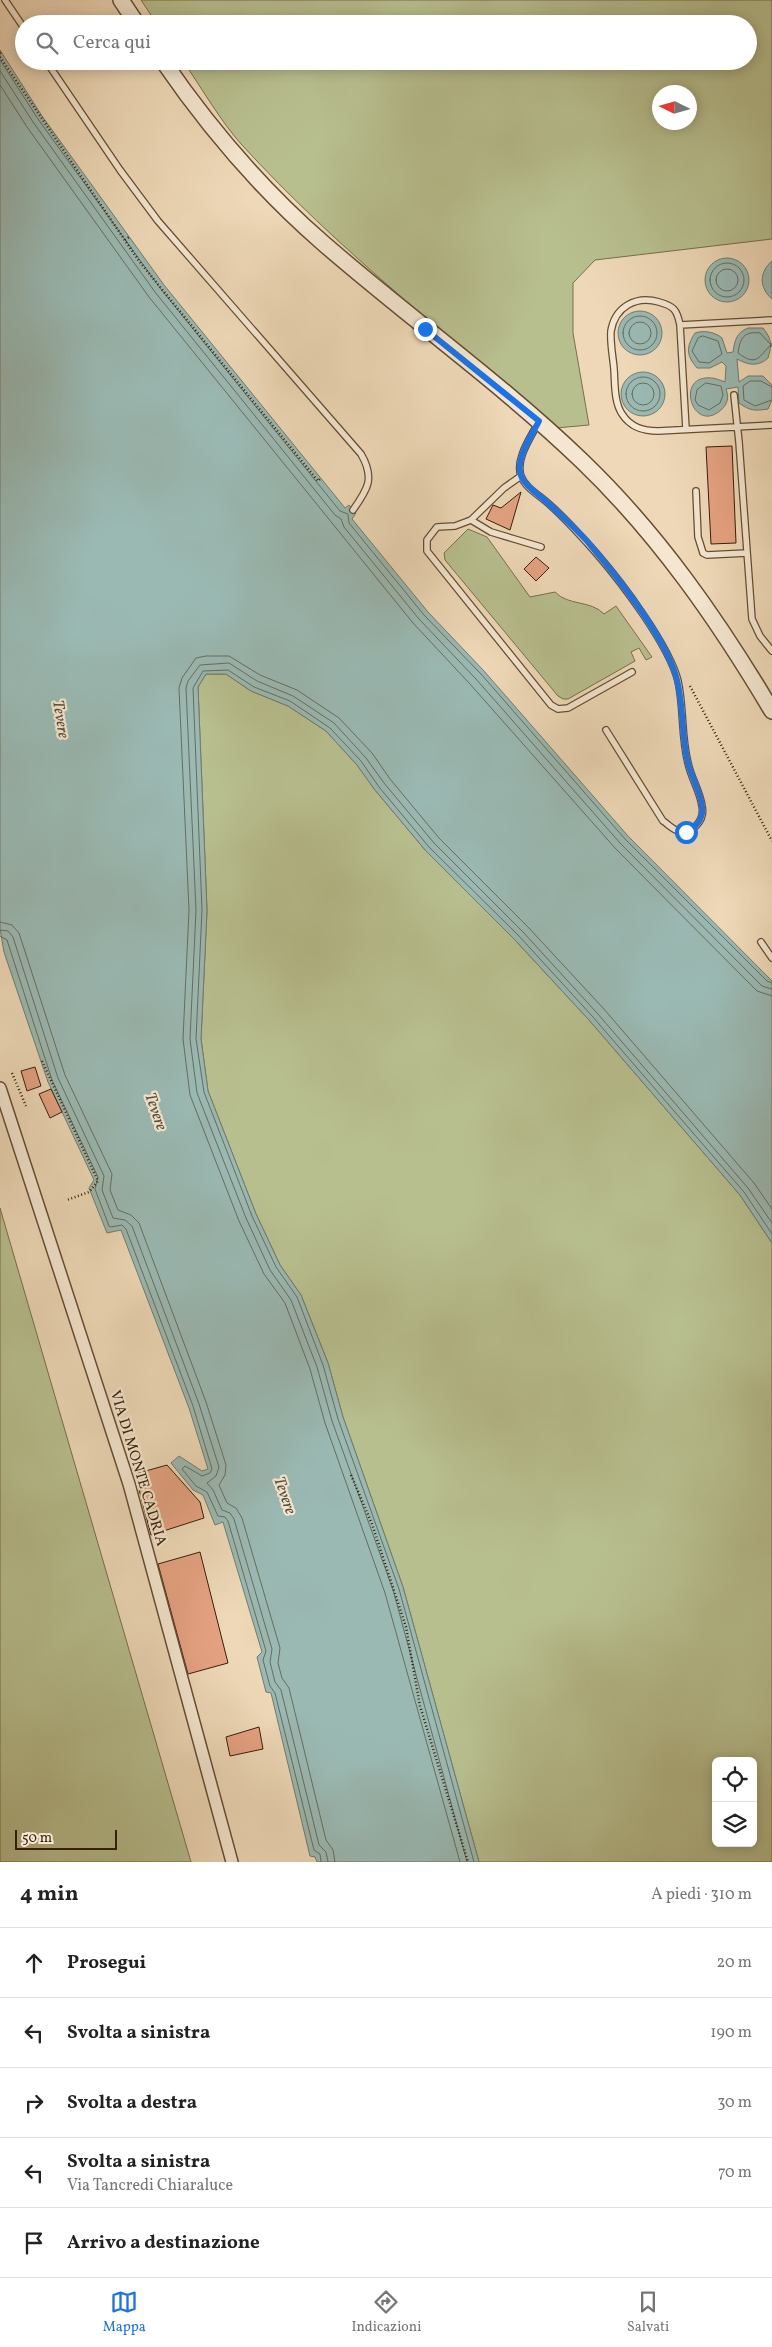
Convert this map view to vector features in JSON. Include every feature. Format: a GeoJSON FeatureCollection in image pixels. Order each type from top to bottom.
{"type":"FeatureCollection","features":[{"type":"Feature","properties":{"kind":"street"},"geometry":{"type":"LineString","coordinates":[[121,0],[131,15]]}},
{"type":"Feature","properties":{"kind":"street"},"geometry":{"type":"LineString","coordinates":[[170,70],[229,148],[321,242],[539,421],[613,491],[664,551],[711,614],[772,711]]}},
{"type":"Feature","properties":{"kind":"street","name":"VIA DI MONTE CADRIA"},"geometry":{"type":"LineString","coordinates":[[0,1088],[124,1467],[232,1862]]}},
{"type":"Feature","properties":{"kind":"lane"},"geometry":{"type":"LineString","coordinates":[[5,0],[15,15]]}},
{"type":"Feature","properties":{"kind":"lane"},"geometry":{"type":"LineString","coordinates":[[52,70],[120,170],[158,221],[361,454],[369,472],[368,483],[362,497],[353,510]]}},
{"type":"Feature","properties":{"kind":"lane"},"geometry":{"type":"LineString","coordinates":[[686,429],[680,324],[677,310],[672,306],[648,299],[634,301],[618,313],[611,333],[617,401],[622,414],[641,430],[686,429],[772,425]]}},
{"type":"Feature","properties":{"kind":"lane"},"geometry":{"type":"LineString","coordinates":[[680,324],[772,320]]}},
{"type":"Feature","properties":{"kind":"lane"},"geometry":{"type":"LineString","coordinates":[[734,395],[752,619],[760,636],[772,651]]}},
{"type":"Feature","properties":{"kind":"lane"},"geometry":{"type":"LineString","coordinates":[[539,421],[523,454],[520,466],[521,476],[531,489],[579,533],[604,561],[636,604],[672,663],[683,707],[683,736],[688,764],[703,808],[701,820],[697,827],[686,832],[676,831],[663,820],[606,730]]}},
{"type":"Feature","properties":{"kind":"lane"},"geometry":{"type":"LineString","coordinates":[[521,476],[504,488],[472,520],[455,526],[437,527],[427,540],[427,551],[551,706],[558,709],[568,708],[632,672]]}},
{"type":"Feature","properties":{"kind":"lane"},"geometry":{"type":"LineString","coordinates":[[696,491],[698,537],[703,553],[707,555],[747,553]]}},
{"type":"Feature","properties":{"kind":"lane"},"geometry":{"type":"LineString","coordinates":[[472,520],[491,532],[541,547]]}},
{"type":"Feature","properties":{"kind":"lane"},"geometry":{"type":"LineString","coordinates":[[761,942],[772,958]]}},
{"type":"Feature","properties":{"kind":"path"},"geometry":{"type":"LineString","coordinates":[[0,58],[125,240],[318,481],[322,478]]}},
{"type":"Feature","properties":{"kind":"path"},"geometry":{"type":"LineString","coordinates":[[125,240],[129,237]]}},
{"type":"Feature","properties":{"kind":"path"},"geometry":{"type":"LineString","coordinates":[[224,366],[227,362]]}},
{"type":"Feature","properties":{"kind":"path"},"geometry":{"type":"LineString","coordinates":[[268,420],[272,417]]}},
{"type":"Feature","properties":{"kind":"path"},"geometry":{"type":"LineString","coordinates":[[688,682],[772,841]]}},
{"type":"Feature","properties":{"kind":"path"},"geometry":{"type":"LineString","coordinates":[[42,1061],[98,1181],[89,1192],[67,1200]]}},
{"type":"Feature","properties":{"kind":"path"},"geometry":{"type":"LineString","coordinates":[[12,1073],[26,1106]]}},
{"type":"Feature","properties":{"kind":"path"},"geometry":{"type":"LineString","coordinates":[[351,1475],[372,1524],[406,1627],[420,1706],[468,1862]]}},
{"type":"Feature","properties":{"kind":"green space"},"geometry":{"type":"Polygon","coordinates":[[[141,0],[772,0],[772,239],[595,260],[573,283],[573,333],[589,425],[556,428],[355,256],[278,183],[234,136],[189,70],[757,70],[757,15],[151,15],[141,0]]]}},
{"type":"Feature","properties":{"kind":"green space"},"geometry":{"type":"Polygon","coordinates":[[[468,529],[487,537],[530,597],[555,592],[566,599],[593,607],[604,614],[616,606],[652,657],[646,660],[639,648],[631,652],[635,661],[568,699],[558,696],[445,560],[444,553],[468,529]]]}},
{"type":"Feature","properties":{"kind":"green space"},"geometry":{"type":"Polygon","coordinates":[[[206,674],[226,674],[251,691],[288,706],[326,731],[357,765],[375,790],[426,851],[515,940],[589,1020],[740,1195],[772,1243],[772,1862],[479,1862],[403,1587],[343,1417],[328,1363],[301,1295],[280,1265],[256,1214],[208,1091],[201,1039],[207,910],[198,687],[206,674]]]}},
{"type":"Feature","properties":{"kind":"green space"},"geometry":{"type":"Polygon","coordinates":[[[0,1208],[191,1862],[0,1862],[0,1208]]]}},
{"type":"Feature","properties":{"kind":"water","name":"Tevere"},"geometry":{"type":"Polygon","coordinates":[[[0,50],[42,116],[164,285],[345,508],[349,505],[356,513],[352,519],[428,612],[484,671],[628,836],[772,981],[772,1243],[740,1195],[589,1020],[515,940],[426,851],[375,790],[357,765],[326,731],[288,706],[251,691],[226,674],[206,674],[198,687],[207,911],[201,1039],[208,1091],[256,1214],[280,1265],[301,1295],[328,1363],[343,1417],[403,1587],[479,1862],[317,1862],[315,1857],[310,1856],[271,1693],[266,1692],[257,1657],[262,1652],[223,1522],[215,1525],[203,1495],[193,1490],[171,1463],[179,1456],[202,1471],[208,1469],[189,1408],[121,1230],[107,1233],[89,1188],[94,1180],[48,1082],[4,952],[0,929],[0,50]]]}},
{"type":"Feature","properties":{"kind":"water"},"geometry":{"type":"Polygon","coordinates":[[[731,258],[743,264],[748,271],[748,289],[743,296],[736,301],[723,302],[715,299],[708,292],[705,276],[708,268],[715,261],[731,258]]]}},
{"type":"Feature","properties":{"kind":"water"},"geometry":{"type":"Polygon","coordinates":[[[772,261],[772,299],[765,290],[762,280],[765,270],[772,261]]]}},
{"type":"Feature","properties":{"kind":"water"},"geometry":{"type":"Polygon","coordinates":[[[644,311],[656,317],[661,324],[661,342],[656,349],[649,354],[636,355],[628,352],[621,345],[618,329],[621,321],[628,314],[644,311]]]}},
{"type":"Feature","properties":{"kind":"water"},"geometry":{"type":"Polygon","coordinates":[[[748,328],[763,328],[770,339],[770,349],[768,358],[757,364],[745,363],[737,359],[739,382],[748,376],[763,376],[772,385],[772,400],[768,409],[753,410],[739,403],[738,387],[726,389],[727,400],[721,410],[711,416],[703,415],[696,411],[692,404],[690,395],[692,387],[697,381],[706,378],[714,378],[725,382],[726,366],[722,362],[710,368],[697,368],[688,351],[692,338],[698,332],[713,333],[722,338],[727,353],[733,352],[737,337],[748,328]]]}},
{"type":"Feature","properties":{"kind":"water"},"geometry":{"type":"Polygon","coordinates":[[[647,372],[659,378],[664,385],[664,403],[659,410],[652,415],[639,416],[631,413],[624,406],[621,390],[624,382],[631,375],[647,372]]]}},
{"type":"Feature","properties":{"kind":"building"},"geometry":{"type":"Polygon","coordinates":[[[732,446],[736,543],[711,544],[706,447],[732,446]]]}},
{"type":"Feature","properties":{"kind":"building"},"geometry":{"type":"Polygon","coordinates":[[[521,492],[510,530],[486,519],[493,505],[501,508],[521,492]]]}},
{"type":"Feature","properties":{"kind":"building"},"geometry":{"type":"Polygon","coordinates":[[[536,557],[549,568],[536,581],[524,569],[536,557]]]}},
{"type":"Feature","properties":{"kind":"building"},"geometry":{"type":"Polygon","coordinates":[[[35,1067],[41,1086],[27,1091],[21,1071],[35,1067]]]}},
{"type":"Feature","properties":{"kind":"building"},"geometry":{"type":"Polygon","coordinates":[[[51,1089],[62,1112],[50,1118],[39,1094],[51,1089]]]}},
{"type":"Feature","properties":{"kind":"building"},"geometry":{"type":"Polygon","coordinates":[[[167,1465],[200,1502],[204,1518],[151,1535],[135,1474],[167,1465]]]}},
{"type":"Feature","properties":{"kind":"building"},"geometry":{"type":"Polygon","coordinates":[[[200,1552],[228,1663],[188,1674],[158,1564],[200,1552]]]}},
{"type":"Feature","properties":{"kind":"building"},"geometry":{"type":"Polygon","coordinates":[[[259,1727],[263,1749],[230,1756],[226,1737],[259,1727]]]}},
{"type":"Feature","properties":{"kind":"route"},"geometry":{"type":"LineString","coordinates":[[425,329],[539,421],[523,454],[520,466],[521,476],[531,489],[579,533],[604,561],[636,604],[672,663],[683,707],[683,736],[688,764],[703,808],[701,820],[697,827],[686,832]]}}]}
